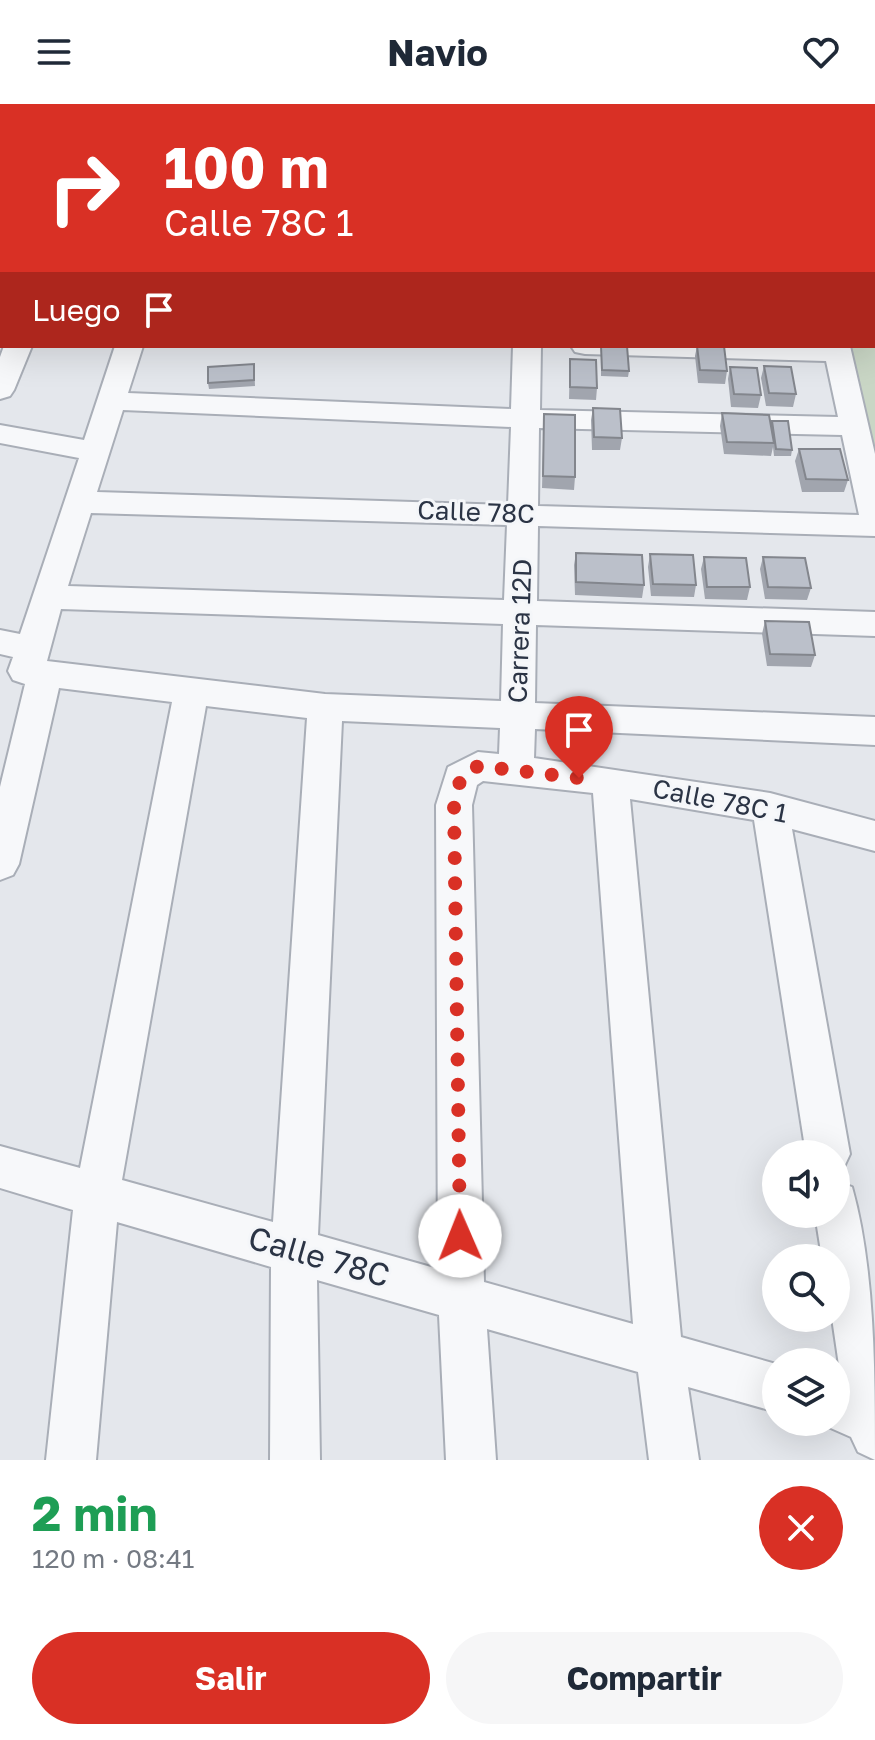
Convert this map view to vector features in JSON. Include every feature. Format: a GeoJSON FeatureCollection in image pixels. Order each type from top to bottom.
{"type":"FeatureCollection","features":[{"type":"Feature","properties":{"kind":"street"},"geometry":{"type":"LineString","coordinates":[[0,390],[17,348]]}},
{"type":"Feature","properties":{"kind":"street"},"geometry":{"type":"LineString","coordinates":[[0,864],[26,655],[128,348]]}},
{"type":"Feature","properties":{"kind":"street","name":"Carrera 12D"},"geometry":{"type":"LineString","coordinates":[[516,772],[527,348]]}},
{"type":"Feature","properties":{"kind":"street"},"geometry":{"type":"LineString","coordinates":[[711,348],[837,350],[875,518]]}},
{"type":"Feature","properties":{"kind":"street"},"geometry":{"type":"LineString","coordinates":[[111,401],[527,419],[854,426]]}},
{"type":"Feature","properties":{"kind":"street"},"geometry":{"type":"LineString","coordinates":[[0,434],[94,451]]}},
{"type":"Feature","properties":{"kind":"street","name":"Calle 78C"},"geometry":{"type":"LineString","coordinates":[[78,502],[875,526]]}},
{"type":"Feature","properties":{"kind":"street"},"geometry":{"type":"LineString","coordinates":[[47,597],[875,624]]}},
{"type":"Feature","properties":{"kind":"street"},"geometry":{"type":"LineString","coordinates":[[26,655],[191,692],[325,707],[875,731]]}},
{"type":"Feature","properties":{"kind":"street"},"geometry":{"type":"LineString","coordinates":[[71,1460],[97,1195],[191,692]]}},
{"type":"Feature","properties":{"kind":"street"},"geometry":{"type":"LineString","coordinates":[[295,1460],[294,1250],[325,707]]}},
{"type":"Feature","properties":{"kind":"street","name":"Calle 78C 1"},"geometry":{"type":"LineString","coordinates":[[471,1460],[461,1297],[454,805],[461,777],[478,766],[610,781],[770,808],[875,836]]}},
{"type":"Feature","properties":{"kind":"street"},"geometry":{"type":"LineString","coordinates":[[610,781],[659,1354],[674,1460]]}},
{"type":"Feature","properties":{"kind":"street"},"geometry":{"type":"LineString","coordinates":[[770,808],[826,1140]]}},
{"type":"Feature","properties":{"kind":"street","name":"Calle 78C"},"geometry":{"type":"LineString","coordinates":[[0,1167],[762,1384]]}},
{"type":"Feature","properties":{"kind":"street"},"geometry":{"type":"LineString","coordinates":[[839,1228],[864,1421]]}},
{"type":"Feature","properties":{"kind":"green space"},"geometry":{"type":"Polygon","coordinates":[[[848,348],[875,348],[875,461],[848,348]]]}},
{"type":"Feature","properties":{"kind":"building"},"geometry":{"type":"Polygon","coordinates":[[[601,348],[627,348],[629,371],[602,370],[601,348]]]}},
{"type":"Feature","properties":{"kind":"building"},"geometry":{"type":"Polygon","coordinates":[[[697,348],[724,348],[727,371],[700,370],[697,348]]]}},
{"type":"Feature","properties":{"kind":"building"},"geometry":{"type":"Polygon","coordinates":[[[570,359],[596,360],[597,388],[570,387],[570,359]]]}},
{"type":"Feature","properties":{"kind":"building"},"geometry":{"type":"Polygon","coordinates":[[[254,364],[254,380],[208,383],[208,367],[254,364]]]}},
{"type":"Feature","properties":{"kind":"building"},"geometry":{"type":"Polygon","coordinates":[[[764,366],[791,367],[796,394],[769,393],[764,366]]]}},
{"type":"Feature","properties":{"kind":"building"},"geometry":{"type":"Polygon","coordinates":[[[730,367],[757,368],[761,395],[734,394],[730,367]]]}},
{"type":"Feature","properties":{"kind":"building"},"geometry":{"type":"Polygon","coordinates":[[[593,408],[620,409],[622,438],[594,437],[593,408]]]}},
{"type":"Feature","properties":{"kind":"building"},"geometry":{"type":"Polygon","coordinates":[[[722,413],[769,415],[774,443],[727,442],[722,413]]]}},
{"type":"Feature","properties":{"kind":"building"},"geometry":{"type":"Polygon","coordinates":[[[544,414],[575,415],[575,477],[543,476],[544,414]]]}},
{"type":"Feature","properties":{"kind":"building"},"geometry":{"type":"Polygon","coordinates":[[[772,421],[788,421],[792,450],[776,449],[772,421]]]}},
{"type":"Feature","properties":{"kind":"building"},"geometry":{"type":"Polygon","coordinates":[[[799,449],[840,449],[848,480],[806,479],[799,449]]]}},
{"type":"Feature","properties":{"kind":"building"},"geometry":{"type":"Polygon","coordinates":[[[576,553],[642,555],[644,585],[576,582],[576,553]]]}},
{"type":"Feature","properties":{"kind":"building"},"geometry":{"type":"Polygon","coordinates":[[[650,554],[693,555],[696,585],[653,584],[650,554]]]}},
{"type":"Feature","properties":{"kind":"building"},"geometry":{"type":"Polygon","coordinates":[[[704,557],[746,558],[750,587],[707,587],[704,557]]]}},
{"type":"Feature","properties":{"kind":"building"},"geometry":{"type":"Polygon","coordinates":[[[763,557],[805,558],[811,588],[768,587],[763,557]]]}},
{"type":"Feature","properties":{"kind":"building"},"geometry":{"type":"Polygon","coordinates":[[[765,621],[809,622],[815,655],[770,654],[765,621]]]}},
{"type":"Feature","properties":{"kind":"route"},"geometry":{"type":"LineString","coordinates":[[460,1236],[454,805],[461,777],[478,766],[579,778]]}}]}
